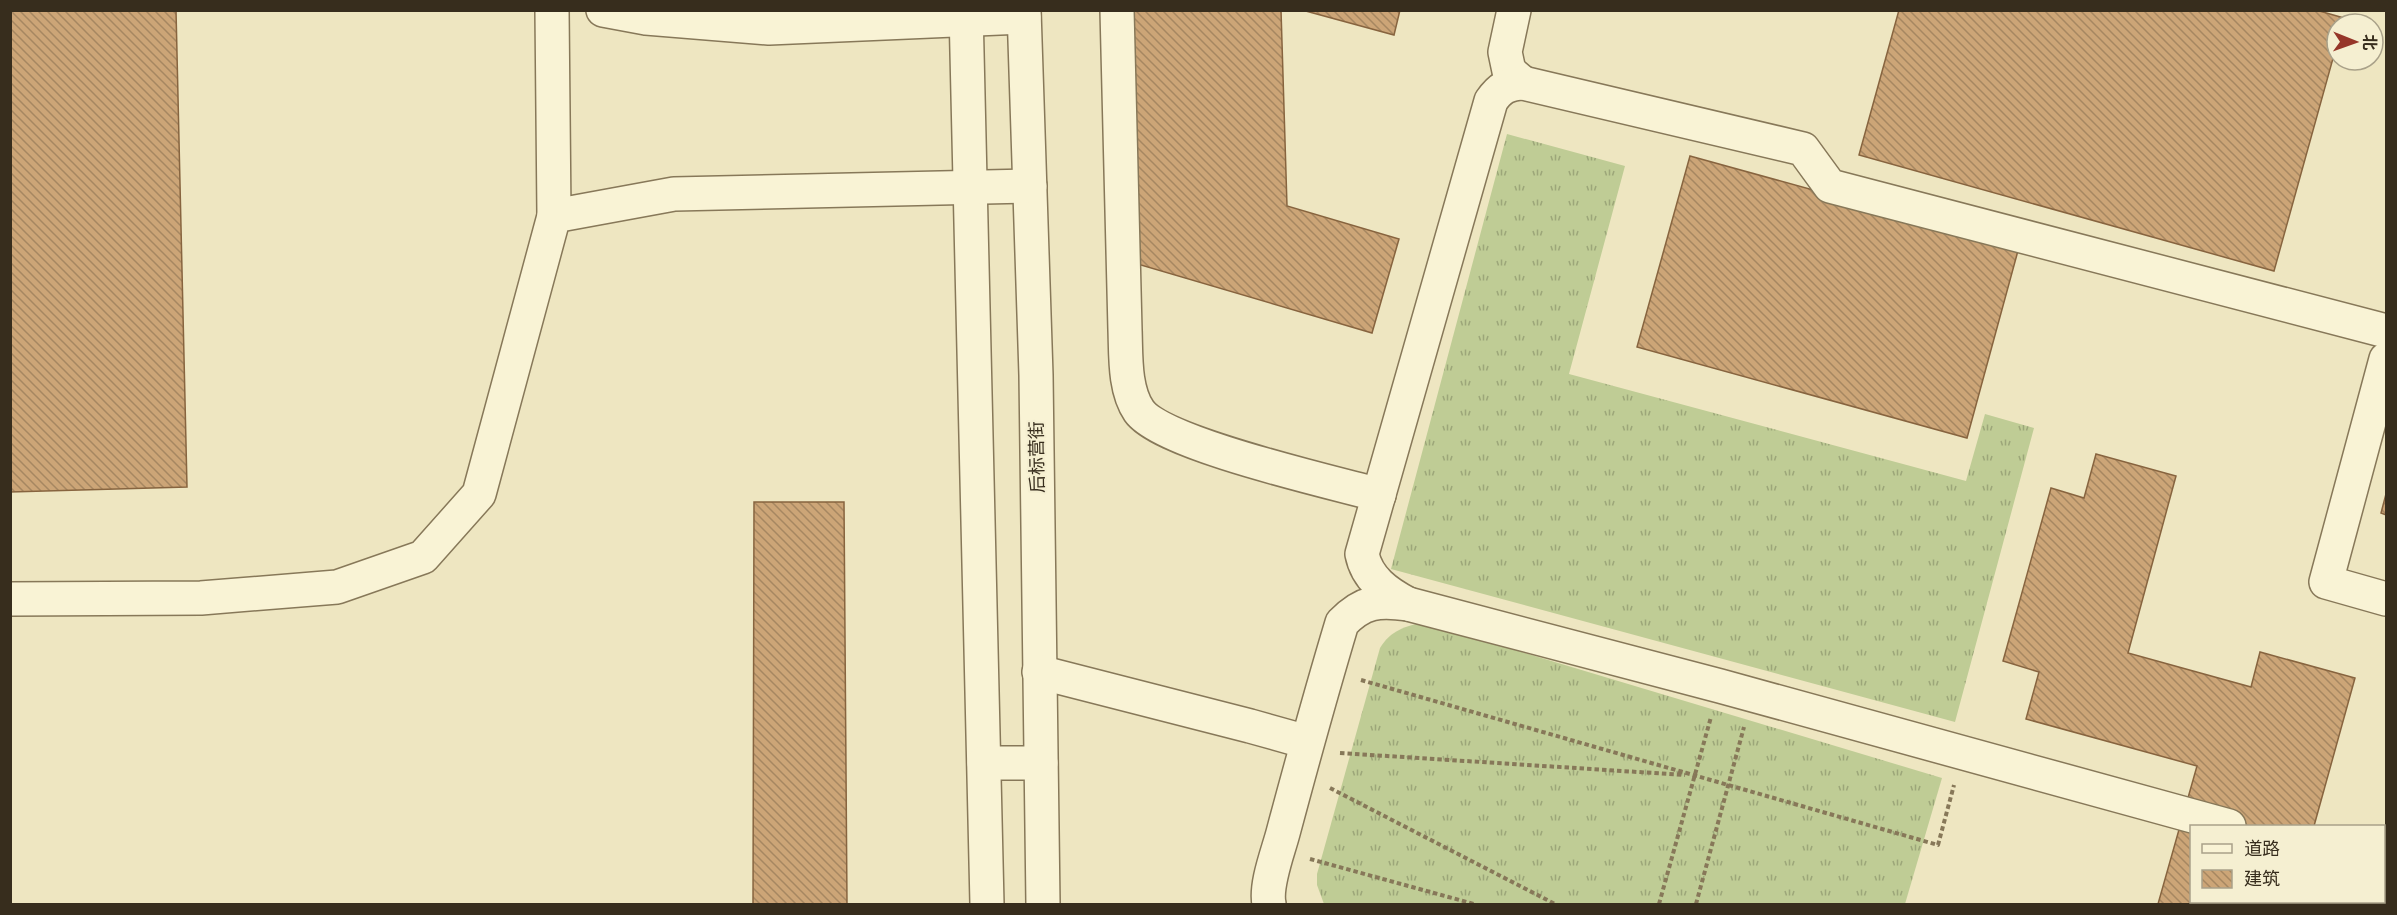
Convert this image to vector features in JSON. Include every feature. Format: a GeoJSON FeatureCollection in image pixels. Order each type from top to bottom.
{"type":"FeatureCollection","features":[{"type":"Feature","properties":{"kind":"street"},"geometry":{"type":"LineString","coordinates":[[10,600],[201,598],[337,587],[423,557],[478,494],[554,216],[552,10]]}},
{"type":"Feature","properties":{"kind":"street"},"geometry":{"type":"LineString","coordinates":[[603,10],[646,18],[770,28],[966,15],[1024,14]]}},
{"type":"Feature","properties":{"kind":"street"},"geometry":{"type":"LineString","coordinates":[[1117,10],[1125,330],[1128,374],[1137,409],[1148,422],[1189,441],[1379,495]]}},
{"type":"Feature","properties":{"kind":"street"},"geometry":{"type":"LineString","coordinates":[[1514,10],[1505,52],[1509,71],[1523,83]]}},
{"type":"Feature","properties":{"kind":"street","name":"后标营街"},"geometry":{"type":"LineString","coordinates":[[1024,14],[1036,375],[1043,904]]}},
{"type":"Feature","properties":{"kind":"street"},"geometry":{"type":"LineString","coordinates":[[966,15],[987,904]]}},
{"type":"Feature","properties":{"kind":"street"},"geometry":{"type":"LineString","coordinates":[[1408,604],[1380,586],[1368,571],[1362,554],[1491,101],[1499,89],[1509,84],[1523,83],[1803,149],[1830,186],[2386,331]]}},
{"type":"Feature","properties":{"kind":"street"},"geometry":{"type":"LineString","coordinates":[[554,216],[674,194],[1030,186]]}},
{"type":"Feature","properties":{"kind":"street"},"geometry":{"type":"LineString","coordinates":[[2386,359],[2326,582],[2386,599]]}},
{"type":"Feature","properties":{"kind":"street"},"geometry":{"type":"LineString","coordinates":[[1269,904],[1268,891],[1278,851],[1342,623],[1354,610],[1384,601],[1408,604],[1720,686],[2225,825]]}},
{"type":"Feature","properties":{"kind":"street"},"geometry":{"type":"LineString","coordinates":[[1039,672],[1307,742]]}},
{"type":"Feature","properties":{"kind":"street"},"geometry":{"type":"LineString","coordinates":[[984,763],[1041,763]]}},
{"type":"Feature","properties":{"kind":"path"},"geometry":{"type":"LineString","coordinates":[[1328,670],[1938,845],[1964,753]]}},
{"type":"Feature","properties":{"kind":"path"},"geometry":{"type":"LineString","coordinates":[[1659,904],[1720,686]]}},
{"type":"Feature","properties":{"kind":"path"},"geometry":{"type":"LineString","coordinates":[[1696,904],[1753,695]]}},
{"type":"Feature","properties":{"kind":"path"},"geometry":{"type":"LineString","coordinates":[[1340,753],[1695,776]]}},
{"type":"Feature","properties":{"kind":"path"},"geometry":{"type":"LineString","coordinates":[[1330,788],[1555,904]]}},
{"type":"Feature","properties":{"kind":"path"},"geometry":{"type":"LineString","coordinates":[[1278,851],[1474,904]]}},
{"type":"Feature","properties":{"kind":"green space"},"geometry":{"type":"Polygon","coordinates":[[[1507,134],[1625,166],[1569,374],[1966,481],[1985,414],[2034,428],[1955,722],[1391,569],[1507,134]]]}},
{"type":"Feature","properties":{"kind":"green space"},"geometry":{"type":"Polygon","coordinates":[[[1425,623],[1942,778],[1905,904],[1324,904],[1317,885],[1317,874],[1380,648],[1399,630],[1425,623]]]}},
{"type":"Feature","properties":{"kind":"building"},"geometry":{"type":"Polygon","coordinates":[[[10,10],[176,10],[187,487],[10,492],[10,10]]]}},
{"type":"Feature","properties":{"kind":"building"},"geometry":{"type":"Polygon","coordinates":[[[1128,10],[1281,10],[1287,206],[1399,239],[1372,333],[1134,263],[1128,10]]]}},
{"type":"Feature","properties":{"kind":"building"},"geometry":{"type":"Polygon","coordinates":[[[1302,10],[1400,10],[1394,35],[1302,10]]]}},
{"type":"Feature","properties":{"kind":"building"},"geometry":{"type":"Polygon","coordinates":[[[1899,10],[2316,10],[2325,13],[2325,72],[2329,72],[2274,271],[1859,155],[1899,10]]]}},
{"type":"Feature","properties":{"kind":"building"},"geometry":{"type":"Polygon","coordinates":[[[1690,156],[2019,247],[1967,438],[1637,347],[1690,156]]]}},
{"type":"Feature","properties":{"kind":"building"},"geometry":{"type":"Polygon","coordinates":[[[2096,454],[2176,476],[2128,653],[2251,687],[2260,652],[2355,678],[2314,825],[2190,825],[2190,903],[2293,904],[2158,904],[2197,766],[2026,719],[2039,672],[2003,661],[2051,488],[2084,498],[2096,454]]]}},
{"type":"Feature","properties":{"kind":"building"},"geometry":{"type":"Polygon","coordinates":[[[2386,494],[2386,515],[2381,513],[2386,494]]]}},
{"type":"Feature","properties":{"kind":"building"},"geometry":{"type":"Polygon","coordinates":[[[754,502],[844,502],[847,904],[753,904],[754,502]]]}}]}
